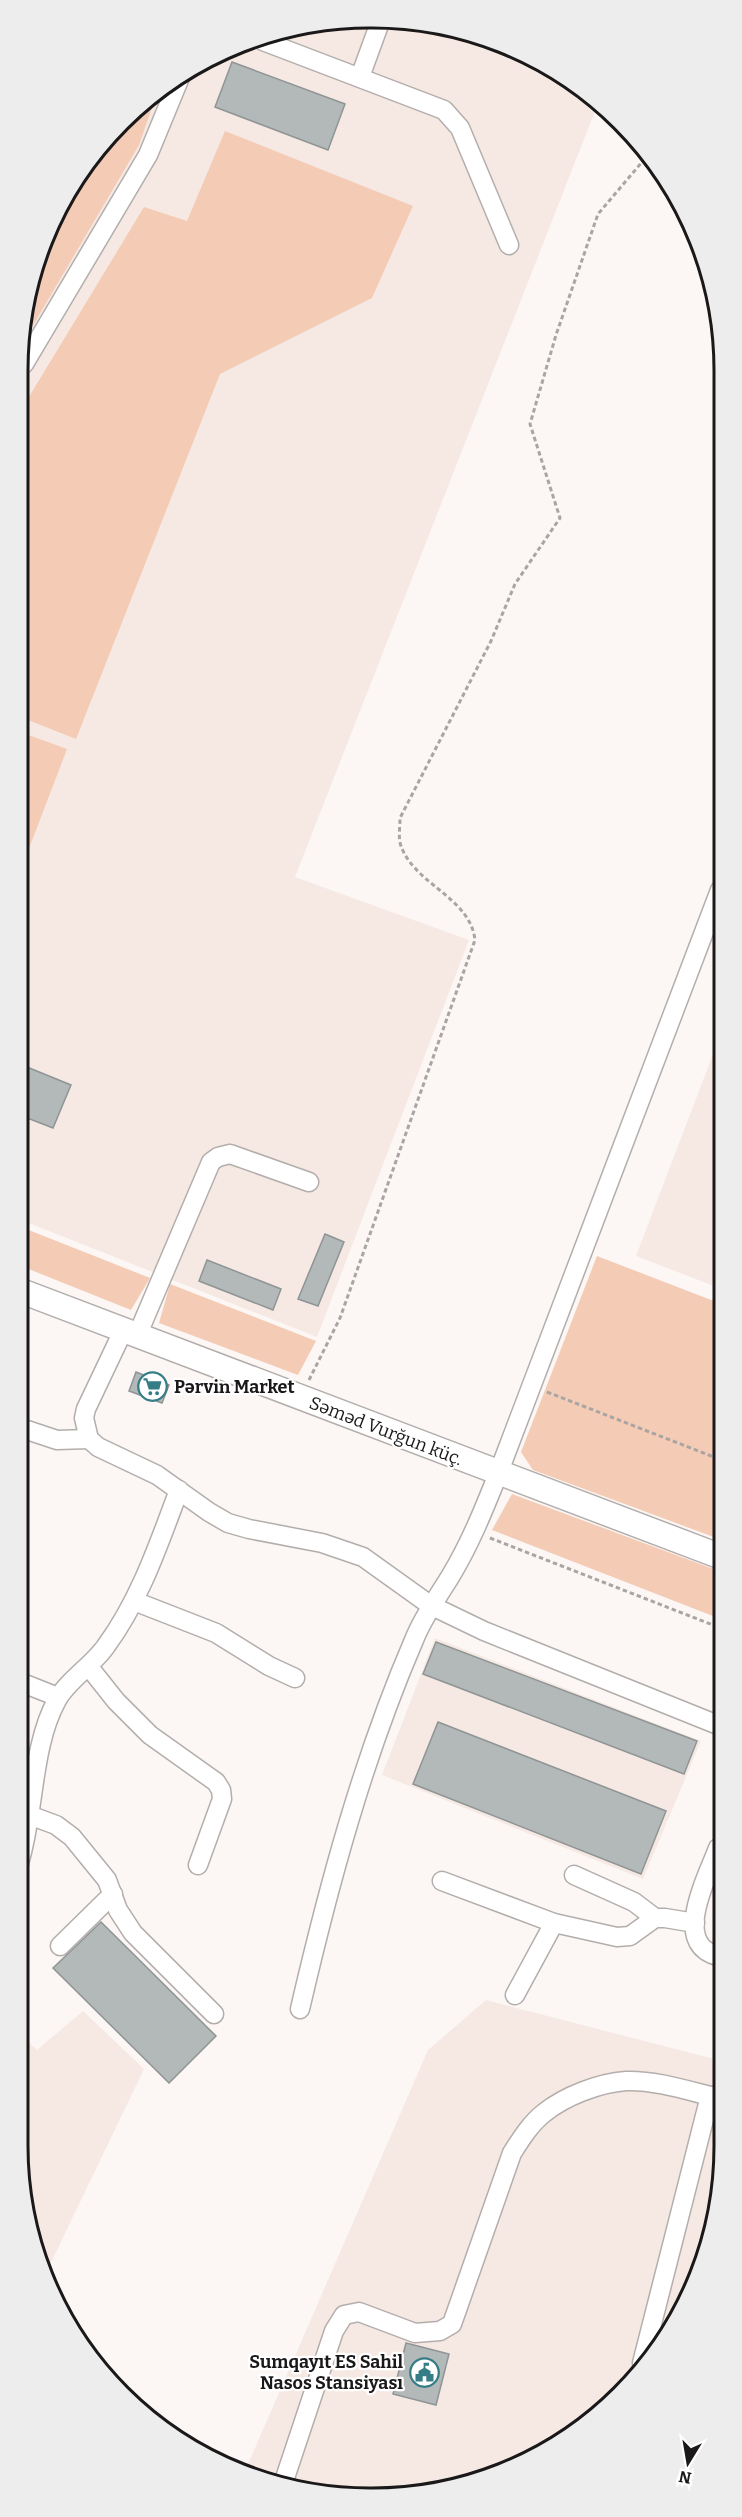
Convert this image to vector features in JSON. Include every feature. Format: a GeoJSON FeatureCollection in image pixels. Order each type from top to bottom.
{"type":"FeatureCollection","features":[{"type":"Feature","properties":{"kind":"main road","name":"Səməd Vurğun küç."},"geometry":{"type":"LineString","coordinates":[[28,1294],[714,1554]]}},
{"type":"Feature","properties":{"kind":"street"},"geometry":{"type":"LineString","coordinates":[[360,77],[378,28]]}},
{"type":"Feature","properties":{"kind":"street"},"geometry":{"type":"LineString","coordinates":[[271,44],[444,110],[460,128],[509,245]]}},
{"type":"Feature","properties":{"kind":"street"},"geometry":{"type":"LineString","coordinates":[[29,356],[148,155],[175,90]]}},
{"type":"Feature","properties":{"kind":"street"},"geometry":{"type":"LineString","coordinates":[[300,2009],[323,1910],[375,1739],[430,1605],[450,1577],[474,1532],[498,1474],[714,906]]}},
{"type":"Feature","properties":{"kind":"street"},"geometry":{"type":"LineString","coordinates":[[309,1182],[231,1154],[218,1156],[211,1162],[130,1333],[86,1409],[84,1418],[89,1439],[98,1447],[158,1475],[208,1512],[228,1523],[322,1543],[363,1557],[430,1605],[484,1631],[714,1723]]}},
{"type":"Feature","properties":{"kind":"street"},"geometry":{"type":"LineString","coordinates":[[28,1430],[57,1440],[89,1439]]}},
{"type":"Feature","properties":{"kind":"street"},"geometry":{"type":"LineString","coordinates":[[28,1820],[44,1736],[58,1697],[89,1667],[126,1617],[179,1490]]}},
{"type":"Feature","properties":{"kind":"street"},"geometry":{"type":"LineString","coordinates":[[134,1600],[216,1633],[268,1666],[295,1678]]}},
{"type":"Feature","properties":{"kind":"street"},"geometry":{"type":"LineString","coordinates":[[89,1667],[116,1701],[150,1735],[216,1782],[221,1790],[222,1799],[198,1865]]}},
{"type":"Feature","properties":{"kind":"street"},"geometry":{"type":"LineString","coordinates":[[28,1685],[58,1697]]}},
{"type":"Feature","properties":{"kind":"street"},"geometry":{"type":"LineString","coordinates":[[29,1815],[56,1825],[72,1836],[107,1880],[118,1910],[133,1933],[214,2014]]}},
{"type":"Feature","properties":{"kind":"street"},"geometry":{"type":"LineString","coordinates":[[714,1859],[698,1905],[694,1937],[699,1946],[714,1954]]}},
{"type":"Feature","properties":{"kind":"street"},"geometry":{"type":"LineString","coordinates":[[573,1875],[634,1902],[655,1918]]}},
{"type":"Feature","properties":{"kind":"street"},"geometry":{"type":"LineString","coordinates":[[442,1881],[554,1923],[617,1937],[630,1936],[655,1918],[695,1923]]}},
{"type":"Feature","properties":{"kind":"street"},"geometry":{"type":"LineString","coordinates":[[60,1946],[114,1894]]}},
{"type":"Feature","properties":{"kind":"street"},"geometry":{"type":"LineString","coordinates":[[515,1995],[554,1923]]}},
{"type":"Feature","properties":{"kind":"street"},"geometry":{"type":"LineString","coordinates":[[285,2478],[334,2331],[344,2315],[359,2312],[415,2332],[440,2331],[452,2324],[512,2153],[526,2131],[544,2113],[568,2099],[598,2087],[625,2081],[654,2084],[713,2097],[644,2353]]}},
{"type":"Feature","properties":{"kind":"path"},"geometry":{"type":"LineString","coordinates":[[300,1398],[340,1318],[475,940],[473,927],[465,914],[408,860],[400,843],[400,818],[491,641],[515,584],[560,518],[530,424],[556,335],[598,214],[643,162]]}},
{"type":"Feature","properties":{"kind":"path"},"geometry":{"type":"LineString","coordinates":[[545,1391],[714,1457]]}},
{"type":"Feature","properties":{"kind":"path"},"geometry":{"type":"LineString","coordinates":[[474,1532],[714,1625]]}},
{"type":"Feature","properties":{"kind":"shaded area"},"geometry":{"type":"Polygon","coordinates":[[[393,29],[460,40],[502,55],[542,74],[595,111],[295,877],[469,940],[317,1337],[28,1223],[29,349],[40,282],[64,220],[99,162],[145,113],[200,74],[261,47],[326,31],[393,29]]]}},
{"type":"Feature","properties":{"kind":"shaded area"},"geometry":{"type":"Polygon","coordinates":[[[152,107],[139,145],[31,329],[40,282],[47,261],[74,200],[113,145],[152,107]]]}},
{"type":"Feature","properties":{"kind":"shaded area"},"geometry":{"type":"Polygon","coordinates":[[[225,131],[413,206],[372,298],[220,374],[76,739],[28,720],[28,398],[144,207],[187,221],[225,131]]]}},
{"type":"Feature","properties":{"kind":"shaded area"},"geometry":{"type":"Polygon","coordinates":[[[28,735],[67,749],[28,851],[28,735]]]}},
{"type":"Feature","properties":{"kind":"shaded area"},"geometry":{"type":"Polygon","coordinates":[[[714,1052],[714,1286],[636,1256],[714,1052]]]}},
{"type":"Feature","properties":{"kind":"shaded area"},"geometry":{"type":"Polygon","coordinates":[[[28,1230],[150,1278],[131,1310],[28,1269],[28,1230]]]}},
{"type":"Feature","properties":{"kind":"shaded area"},"geometry":{"type":"Polygon","coordinates":[[[597,1256],[714,1301],[714,1537],[533,1470],[521,1452],[597,1256]]]}},
{"type":"Feature","properties":{"kind":"shaded area"},"geometry":{"type":"Polygon","coordinates":[[[170,1284],[316,1341],[298,1375],[159,1323],[170,1284]]]}},
{"type":"Feature","properties":{"kind":"shaded area"},"geometry":{"type":"Polygon","coordinates":[[[512,1494],[714,1569],[714,1616],[492,1530],[512,1494]]]}},
{"type":"Feature","properties":{"kind":"shaded area"},"geometry":{"type":"Polygon","coordinates":[[[435,1638],[701,1741],[643,1879],[382,1775],[435,1638]]]}},
{"type":"Feature","properties":{"kind":"shaded area","name":"Sumqayıt ES Sahil Nasos Stansiyası"},"geometry":{"type":"Polygon","coordinates":[[[486,2000],[714,2059],[714,2146],[711,2191],[702,2235],[687,2277],[668,2317],[643,2355],[597,2404],[542,2443],[502,2462],[460,2477],[393,2488],[326,2486],[282,2477],[248,2465],[428,2050],[486,2000]]]}},
{"type":"Feature","properties":{"kind":"shaded area"},"geometry":{"type":"Polygon","coordinates":[[[83,2011],[144,2069],[50,2264],[35,2213],[29,2168],[28,2042],[37,2050],[83,2011]]]}},
{"type":"Feature","properties":{"kind":"building"},"geometry":{"type":"Polygon","coordinates":[[[232,62],[345,104],[328,150],[215,107],[232,62]]]}},
{"type":"Feature","properties":{"kind":"building"},"geometry":{"type":"Polygon","coordinates":[[[28,1067],[71,1085],[53,1128],[28,1118],[28,1067]]]}},
{"type":"Feature","properties":{"kind":"building"},"geometry":{"type":"Polygon","coordinates":[[[325,1234],[344,1242],[318,1306],[298,1299],[325,1234]]]}},
{"type":"Feature","properties":{"kind":"building"},"geometry":{"type":"Polygon","coordinates":[[[207,1260],[281,1289],[273,1310],[199,1281],[207,1260]]]}},
{"type":"Feature","properties":{"kind":"building"},"geometry":{"type":"Polygon","coordinates":[[[136,1372],[169,1385],[162,1403],[129,1391],[136,1372]]]}},
{"type":"Feature","properties":{"kind":"building"},"geometry":{"type":"Polygon","coordinates":[[[436,1642],[697,1741],[684,1774],[423,1674],[436,1642]]]}},
{"type":"Feature","properties":{"kind":"building"},"geometry":{"type":"Polygon","coordinates":[[[438,1722],[666,1811],[641,1874],[413,1784],[438,1722]]]}},
{"type":"Feature","properties":{"kind":"building"},"geometry":{"type":"Polygon","coordinates":[[[101,1922],[216,2036],[169,2083],[53,1968],[101,1922]]]}},
{"type":"Feature","properties":{"kind":"building"},"geometry":{"type":"Polygon","coordinates":[[[406,2343],[449,2354],[436,2405],[393,2394],[406,2343]]]}},
{"type":"Feature","properties":{"kind":"place","name":"Pərvin Market"},"geometry":{"type":"Point","coordinates":[153,1387]}},
{"type":"Feature","properties":{"kind":"place","name":"Sumqayıt ES Sahil Nasos Stansiyası"},"geometry":{"type":"Point","coordinates":[424,2372]}}]}
